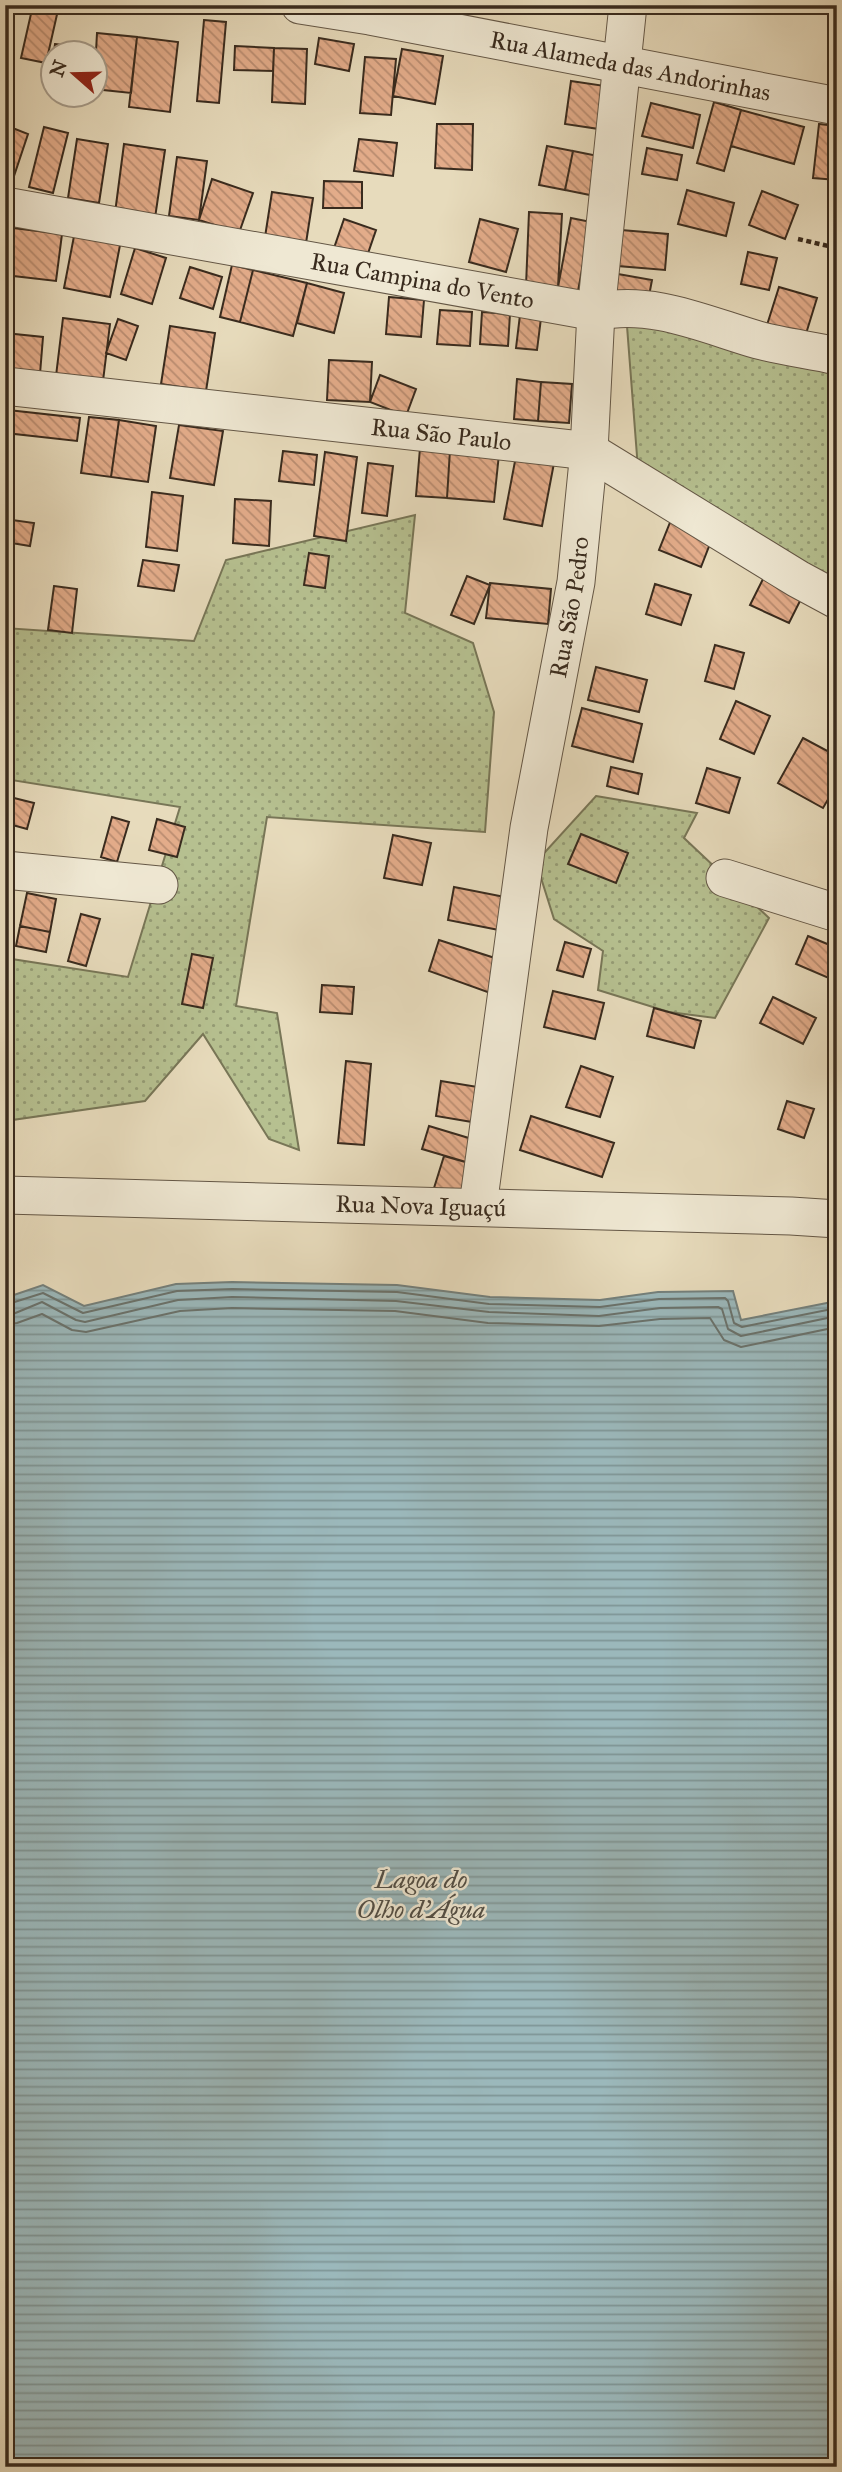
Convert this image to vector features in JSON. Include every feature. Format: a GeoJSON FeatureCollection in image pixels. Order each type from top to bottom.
{"type":"FeatureCollection","features":[{"type":"Feature","properties":{"kind":"street","name":"Rua Alameda das Andorinhas"},"geometry":{"type":"LineString","coordinates":[[300,5],[370,16],[837,106]]}},
{"type":"Feature","properties":{"kind":"street","name":"Rua São Pedro"},"geometry":{"type":"LineString","coordinates":[[478,1206],[529,828],[576,582],[589,451],[596,312],[628,5]]}},
{"type":"Feature","properties":{"kind":"street","name":"Rua Campina do Vento"},"geometry":{"type":"LineString","coordinates":[[5,206],[596,312],[612,308],[674,313],[760,340],[837,356]]}},
{"type":"Feature","properties":{"kind":"street","name":"Rua São Paulo"},"geometry":{"type":"LineString","coordinates":[[5,386],[589,451],[837,600]]}},
{"type":"Feature","properties":{"kind":"street"},"geometry":{"type":"LineString","coordinates":[[5,870],[159,885]]}},
{"type":"Feature","properties":{"kind":"street"},"geometry":{"type":"LineString","coordinates":[[725,878],[837,914]]}},
{"type":"Feature","properties":{"kind":"street","name":"Rua Nova Iguaçú"},"geometry":{"type":"LineString","coordinates":[[5,1195],[478,1206],[837,1219]]}},
{"type":"Feature","properties":{"kind":"path"},"geometry":{"type":"LineString","coordinates":[[797,239],[837,248]]}},
{"type":"Feature","properties":{"kind":"green space"},"geometry":{"type":"Polygon","coordinates":[[[660,321],[837,356],[837,596],[638,469],[627,326],[660,321]]]}},
{"type":"Feature","properties":{"kind":"green space"},"geometry":{"type":"Polygon","coordinates":[[[415,515],[405,613],[473,643],[494,712],[485,832],[267,817],[236,1006],[277,1013],[299,1150],[269,1139],[203,1034],[145,1101],[5,1121],[5,958],[128,977],[180,807],[5,779],[5,628],[194,641],[226,560],[415,515]]]}},
{"type":"Feature","properties":{"kind":"green space"},"geometry":{"type":"Polygon","coordinates":[[[596,796],[697,813],[684,838],[769,918],[715,1018],[669,1012],[598,990],[603,951],[554,919],[536,862],[596,796]]]}},
{"type":"Feature","properties":{"kind":"water","name":"Lagoa do Olho d'Água"},"geometry":{"type":"Polygon","coordinates":[[[232,1282],[397,1285],[490,1297],[600,1300],[658,1292],[733,1291],[741,1320],[837,1301],[837,2467],[5,2467],[5,1298],[43,1285],[84,1306],[176,1284],[232,1282]]]}},
{"type":"Feature","properties":{"kind":"building"},"geometry":{"type":"Polygon","coordinates":[[[33,5],[58,10],[52,38],[38,38],[38,61],[21,58],[33,5]]]}},
{"type":"Feature","properties":{"kind":"building"},"geometry":{"type":"Polygon","coordinates":[[[204,20],[226,22],[219,103],[197,101],[204,20]]]}},
{"type":"Feature","properties":{"kind":"building"},"geometry":{"type":"Polygon","coordinates":[[[97,33],[137,37],[131,93],[108,91],[108,38],[97,38],[97,33]]]}},
{"type":"Feature","properties":{"kind":"building"},"geometry":{"type":"Polygon","coordinates":[[[137,37],[178,42],[170,112],[129,107],[137,37]]]}},
{"type":"Feature","properties":{"kind":"building"},"geometry":{"type":"Polygon","coordinates":[[[319,38],[354,44],[349,71],[315,64],[319,38]]]}},
{"type":"Feature","properties":{"kind":"building"},"geometry":{"type":"Polygon","coordinates":[[[235,46],[274,48],[273,71],[234,70],[235,46]]]}},
{"type":"Feature","properties":{"kind":"building"},"geometry":{"type":"Polygon","coordinates":[[[274,48],[307,49],[305,104],[272,102],[274,48]]]}},
{"type":"Feature","properties":{"kind":"building"},"geometry":{"type":"Polygon","coordinates":[[[402,49],[443,56],[435,104],[393,96],[402,49]]]}},
{"type":"Feature","properties":{"kind":"building"},"geometry":{"type":"Polygon","coordinates":[[[365,57],[396,59],[391,115],[360,113],[365,57]]]}},
{"type":"Feature","properties":{"kind":"building"},"geometry":{"type":"Polygon","coordinates":[[[571,81],[605,86],[599,129],[565,124],[571,81]]]}},
{"type":"Feature","properties":{"kind":"building"},"geometry":{"type":"Polygon","coordinates":[[[714,102],[741,110],[724,171],[697,163],[714,102]]]}},
{"type":"Feature","properties":{"kind":"building"},"geometry":{"type":"Polygon","coordinates":[[[651,103],[700,115],[693,148],[642,136],[651,103]]]}},
{"type":"Feature","properties":{"kind":"building"},"geometry":{"type":"Polygon","coordinates":[[[741,110],[804,127],[794,164],[731,146],[741,110]]]}},
{"type":"Feature","properties":{"kind":"building"},"geometry":{"type":"Polygon","coordinates":[[[437,124],[473,124],[472,170],[435,168],[437,124]]]}},
{"type":"Feature","properties":{"kind":"building"},"geometry":{"type":"Polygon","coordinates":[[[819,124],[837,126],[837,180],[813,178],[819,124]]]}},
{"type":"Feature","properties":{"kind":"building"},"geometry":{"type":"Polygon","coordinates":[[[5,125],[28,134],[8,194],[5,193],[5,125]]]}},
{"type":"Feature","properties":{"kind":"building"},"geometry":{"type":"Polygon","coordinates":[[[44,127],[68,133],[53,193],[29,187],[44,127]]]}},
{"type":"Feature","properties":{"kind":"building"},"geometry":{"type":"Polygon","coordinates":[[[77,139],[108,144],[99,203],[68,198],[77,139]]]}},
{"type":"Feature","properties":{"kind":"building"},"geometry":{"type":"Polygon","coordinates":[[[359,139],[397,143],[393,176],[354,171],[359,139]]]}},
{"type":"Feature","properties":{"kind":"building"},"geometry":{"type":"Polygon","coordinates":[[[124,144],[165,150],[155,218],[115,213],[124,144]]]}},
{"type":"Feature","properties":{"kind":"building"},"geometry":{"type":"Polygon","coordinates":[[[547,146],[573,151],[565,190],[539,185],[547,146]]]}},
{"type":"Feature","properties":{"kind":"building"},"geometry":{"type":"Polygon","coordinates":[[[647,148],[682,155],[677,180],[642,174],[647,148]]]}},
{"type":"Feature","properties":{"kind":"building"},"geometry":{"type":"Polygon","coordinates":[[[573,151],[598,156],[590,195],[565,190],[573,151]]]}},
{"type":"Feature","properties":{"kind":"building"},"geometry":{"type":"Polygon","coordinates":[[[177,157],[207,161],[199,220],[169,216],[177,157]]]}},
{"type":"Feature","properties":{"kind":"building"},"geometry":{"type":"Polygon","coordinates":[[[212,179],[253,193],[239,233],[199,220],[212,179]]]}},
{"type":"Feature","properties":{"kind":"building"},"geometry":{"type":"Polygon","coordinates":[[[324,181],[362,182],[362,208],[323,208],[324,181]]]}},
{"type":"Feature","properties":{"kind":"building"},"geometry":{"type":"Polygon","coordinates":[[[687,190],[734,203],[726,236],[678,224],[687,190]]]}},
{"type":"Feature","properties":{"kind":"building"},"geometry":{"type":"Polygon","coordinates":[[[762,191],[798,205],[785,239],[749,225],[762,191]]]}},
{"type":"Feature","properties":{"kind":"building"},"geometry":{"type":"Polygon","coordinates":[[[272,192],[313,198],[306,243],[265,237],[272,192]]]}},
{"type":"Feature","properties":{"kind":"building"},"geometry":{"type":"Polygon","coordinates":[[[529,212],[562,214],[558,287],[526,286],[529,212]]]}},
{"type":"Feature","properties":{"kind":"building"},"geometry":{"type":"Polygon","coordinates":[[[571,218],[591,222],[578,291],[558,287],[571,218]]]}},
{"type":"Feature","properties":{"kind":"building"},"geometry":{"type":"Polygon","coordinates":[[[344,219],[376,230],[364,265],[332,254],[344,219]]]}},
{"type":"Feature","properties":{"kind":"building"},"geometry":{"type":"Polygon","coordinates":[[[480,219],[518,229],[506,272],[469,262],[480,219]]]}},
{"type":"Feature","properties":{"kind":"building"},"geometry":{"type":"Polygon","coordinates":[[[5,227],[62,234],[56,281],[5,275],[5,227]]]}},
{"type":"Feature","properties":{"kind":"building"},"geometry":{"type":"Polygon","coordinates":[[[621,230],[668,234],[665,270],[618,266],[621,230]]]}},
{"type":"Feature","properties":{"kind":"building"},"geometry":{"type":"Polygon","coordinates":[[[75,231],[121,240],[110,297],[64,288],[75,231]]]}},
{"type":"Feature","properties":{"kind":"building"},"geometry":{"type":"Polygon","coordinates":[[[135,248],[166,258],[152,304],[121,294],[135,248]]]}},
{"type":"Feature","properties":{"kind":"building"},"geometry":{"type":"Polygon","coordinates":[[[748,252],[777,258],[769,290],[741,284],[748,252]]]}},
{"type":"Feature","properties":{"kind":"building"},"geometry":{"type":"Polygon","coordinates":[[[232,265],[253,270],[240,322],[220,317],[232,265]]]}},
{"type":"Feature","properties":{"kind":"building"},"geometry":{"type":"Polygon","coordinates":[[[190,267],[222,277],[213,309],[180,298],[190,267]]]}},
{"type":"Feature","properties":{"kind":"building"},"geometry":{"type":"Polygon","coordinates":[[[253,270],[307,283],[293,336],[240,322],[253,270]]]}},
{"type":"Feature","properties":{"kind":"building"},"geometry":{"type":"Polygon","coordinates":[[[618,274],[652,280],[648,301],[614,295],[618,274]]]}},
{"type":"Feature","properties":{"kind":"building"},"geometry":{"type":"Polygon","coordinates":[[[307,283],[344,293],[334,333],[297,323],[307,283]]]}},
{"type":"Feature","properties":{"kind":"building"},"geometry":{"type":"Polygon","coordinates":[[[779,287],[817,298],[805,337],[767,325],[779,287]]]}},
{"type":"Feature","properties":{"kind":"building"},"geometry":{"type":"Polygon","coordinates":[[[389,297],[424,300],[421,337],[386,334],[389,297]]]}},
{"type":"Feature","properties":{"kind":"building"},"geometry":{"type":"Polygon","coordinates":[[[440,310],[472,312],[470,346],[437,344],[440,310]]]}},
{"type":"Feature","properties":{"kind":"building"},"geometry":{"type":"Polygon","coordinates":[[[482,312],[510,314],[508,346],[480,344],[482,312]]]}},
{"type":"Feature","properties":{"kind":"building"},"geometry":{"type":"Polygon","coordinates":[[[520,315],[541,318],[537,350],[516,348],[520,315]]]}},
{"type":"Feature","properties":{"kind":"building"},"geometry":{"type":"Polygon","coordinates":[[[63,318],[110,324],[103,381],[56,376],[63,318]]]}},
{"type":"Feature","properties":{"kind":"building"},"geometry":{"type":"Polygon","coordinates":[[[118,319],[138,326],[126,360],[106,353],[118,319]]]}},
{"type":"Feature","properties":{"kind":"building"},"geometry":{"type":"Polygon","coordinates":[[[170,326],[215,333],[206,391],[161,384],[170,326]]]}},
{"type":"Feature","properties":{"kind":"building"},"geometry":{"type":"Polygon","coordinates":[[[5,333],[43,337],[40,374],[5,371],[5,333]]]}},
{"type":"Feature","properties":{"kind":"building"},"geometry":{"type":"Polygon","coordinates":[[[329,360],[372,362],[370,402],[327,400],[329,360]]]}},
{"type":"Feature","properties":{"kind":"building"},"geometry":{"type":"Polygon","coordinates":[[[380,375],[416,389],[406,416],[370,402],[380,375]]]}},
{"type":"Feature","properties":{"kind":"building"},"geometry":{"type":"Polygon","coordinates":[[[517,379],[541,382],[538,421],[514,419],[517,379]]]}},
{"type":"Feature","properties":{"kind":"building"},"geometry":{"type":"Polygon","coordinates":[[[541,382],[572,384],[569,423],[538,421],[541,382]]]}},
{"type":"Feature","properties":{"kind":"building"},"geometry":{"type":"Polygon","coordinates":[[[8,410],[80,418],[77,441],[6,433],[8,410]]]}},
{"type":"Feature","properties":{"kind":"building"},"geometry":{"type":"Polygon","coordinates":[[[89,417],[119,420],[111,477],[81,473],[89,417]]]}},
{"type":"Feature","properties":{"kind":"building"},"geometry":{"type":"Polygon","coordinates":[[[119,420],[156,426],[148,482],[111,477],[119,420]]]}},
{"type":"Feature","properties":{"kind":"building"},"geometry":{"type":"Polygon","coordinates":[[[179,425],[223,431],[214,485],[170,478],[179,425]]]}},
{"type":"Feature","properties":{"kind":"building"},"geometry":{"type":"Polygon","coordinates":[[[420,448],[450,450],[447,498],[416,496],[420,448]]]}},
{"type":"Feature","properties":{"kind":"building"},"geometry":{"type":"Polygon","coordinates":[[[450,450],[499,454],[494,502],[447,498],[450,450]]]}},
{"type":"Feature","properties":{"kind":"building"},"geometry":{"type":"Polygon","coordinates":[[[283,451],[317,455],[314,485],[279,481],[283,451]]]}},
{"type":"Feature","properties":{"kind":"building"},"geometry":{"type":"Polygon","coordinates":[[[325,452],[357,457],[346,541],[314,536],[325,452]]]}},
{"type":"Feature","properties":{"kind":"building"},"geometry":{"type":"Polygon","coordinates":[[[516,456],[554,463],[542,526],[504,519],[516,456]]]}},
{"type":"Feature","properties":{"kind":"building"},"geometry":{"type":"Polygon","coordinates":[[[368,463],[393,466],[387,516],[362,513],[368,463]]]}},
{"type":"Feature","properties":{"kind":"building"},"geometry":{"type":"Polygon","coordinates":[[[152,492],[183,496],[177,551],[146,547],[152,492]]]}},
{"type":"Feature","properties":{"kind":"building"},"geometry":{"type":"Polygon","coordinates":[[[235,499],[271,501],[269,546],[233,543],[235,499]]]}},
{"type":"Feature","properties":{"kind":"building"},"geometry":{"type":"Polygon","coordinates":[[[5,519],[34,523],[30,546],[5,542],[5,519]]]}},
{"type":"Feature","properties":{"kind":"building"},"geometry":{"type":"Polygon","coordinates":[[[671,520],[713,536],[701,567],[659,550],[671,520]]]}},
{"type":"Feature","properties":{"kind":"building"},"geometry":{"type":"Polygon","coordinates":[[[309,553],[329,556],[325,588],[304,585],[309,553]]]}},
{"type":"Feature","properties":{"kind":"building"},"geometry":{"type":"Polygon","coordinates":[[[143,560],[179,565],[174,591],[138,586],[143,560]]]}},
{"type":"Feature","properties":{"kind":"building"},"geometry":{"type":"Polygon","coordinates":[[[467,576],[490,585],[474,624],[451,615],[467,576]]]}},
{"type":"Feature","properties":{"kind":"building"},"geometry":{"type":"Polygon","coordinates":[[[764,577],[803,595],[789,623],[750,605],[764,577]]]}},
{"type":"Feature","properties":{"kind":"building"},"geometry":{"type":"Polygon","coordinates":[[[490,583],[551,589],[548,624],[486,618],[490,583]]]}},
{"type":"Feature","properties":{"kind":"building"},"geometry":{"type":"Polygon","coordinates":[[[655,584],[691,595],[681,625],[646,614],[655,584]]]}},
{"type":"Feature","properties":{"kind":"building"},"geometry":{"type":"Polygon","coordinates":[[[54,586],[77,589],[72,633],[48,630],[54,586]]]}},
{"type":"Feature","properties":{"kind":"building"},"geometry":{"type":"Polygon","coordinates":[[[715,645],[744,653],[734,689],[705,681],[715,645]]]}},
{"type":"Feature","properties":{"kind":"building"},"geometry":{"type":"Polygon","coordinates":[[[596,667],[647,680],[639,712],[588,700],[596,667]]]}},
{"type":"Feature","properties":{"kind":"building"},"geometry":{"type":"Polygon","coordinates":[[[736,701],[770,716],[754,754],[720,739],[736,701]]]}},
{"type":"Feature","properties":{"kind":"building"},"geometry":{"type":"Polygon","coordinates":[[[582,708],[642,724],[633,762],[572,746],[582,708]]]}},
{"type":"Feature","properties":{"kind":"building"},"geometry":{"type":"Polygon","coordinates":[[[803,738],[837,756],[837,784],[823,808],[778,783],[803,738]]]}},
{"type":"Feature","properties":{"kind":"building"},"geometry":{"type":"Polygon","coordinates":[[[611,767],[642,774],[638,794],[607,786],[611,767]]]}},
{"type":"Feature","properties":{"kind":"building"},"geometry":{"type":"Polygon","coordinates":[[[707,768],[740,778],[729,813],[696,803],[707,768]]]}},
{"type":"Feature","properties":{"kind":"building"},"geometry":{"type":"Polygon","coordinates":[[[6,796],[34,803],[27,829],[5,823],[6,796]]]}},
{"type":"Feature","properties":{"kind":"building"},"geometry":{"type":"Polygon","coordinates":[[[112,817],[129,822],[117,862],[101,857],[112,817]]]}},
{"type":"Feature","properties":{"kind":"building"},"geometry":{"type":"Polygon","coordinates":[[[157,819],[185,827],[177,857],[149,850],[157,819]]]}},
{"type":"Feature","properties":{"kind":"building"},"geometry":{"type":"Polygon","coordinates":[[[581,834],[628,853],[616,883],[568,864],[581,834]]]}},
{"type":"Feature","properties":{"kind":"building"},"geometry":{"type":"Polygon","coordinates":[[[393,835],[431,843],[422,885],[384,878],[393,835]]]}},
{"type":"Feature","properties":{"kind":"building"},"geometry":{"type":"Polygon","coordinates":[[[454,887],[510,898],[504,931],[448,920],[454,887]]]}},
{"type":"Feature","properties":{"kind":"building"},"geometry":{"type":"Polygon","coordinates":[[[27,893],[56,899],[50,932],[20,926],[27,893]]]}},
{"type":"Feature","properties":{"kind":"building"},"geometry":{"type":"Polygon","coordinates":[[[81,914],[100,919],[86,966],[68,961],[81,914]]]}},
{"type":"Feature","properties":{"kind":"building"},"geometry":{"type":"Polygon","coordinates":[[[20,926],[50,932],[46,952],[16,946],[20,926]]]}},
{"type":"Feature","properties":{"kind":"building"},"geometry":{"type":"Polygon","coordinates":[[[808,936],[837,948],[837,965],[831,979],[796,964],[808,936]]]}},
{"type":"Feature","properties":{"kind":"building"},"geometry":{"type":"Polygon","coordinates":[[[439,940],[504,961],[493,994],[429,971],[439,940]]]}},
{"type":"Feature","properties":{"kind":"building"},"geometry":{"type":"Polygon","coordinates":[[[565,942],[591,949],[583,977],[557,970],[565,942]]]}},
{"type":"Feature","properties":{"kind":"building"},"geometry":{"type":"Polygon","coordinates":[[[192,954],[213,958],[203,1008],[182,1004],[192,954]]]}},
{"type":"Feature","properties":{"kind":"building"},"geometry":{"type":"Polygon","coordinates":[[[322,985],[354,987],[352,1014],[320,1012],[322,985]]]}},
{"type":"Feature","properties":{"kind":"building"},"geometry":{"type":"Polygon","coordinates":[[[553,991],[604,1003],[595,1039],[544,1027],[553,991]]]}},
{"type":"Feature","properties":{"kind":"building"},"geometry":{"type":"Polygon","coordinates":[[[773,997],[816,1018],[803,1044],[760,1023],[773,997]]]}},
{"type":"Feature","properties":{"kind":"building"},"geometry":{"type":"Polygon","coordinates":[[[654,1008],[701,1021],[694,1048],[647,1036],[654,1008]]]}},
{"type":"Feature","properties":{"kind":"building"},"geometry":{"type":"Polygon","coordinates":[[[346,1061],[371,1064],[364,1145],[338,1143],[346,1061]]]}},
{"type":"Feature","properties":{"kind":"building"},"geometry":{"type":"Polygon","coordinates":[[[581,1066],[613,1077],[600,1117],[566,1107],[581,1066]]]}},
{"type":"Feature","properties":{"kind":"building"},"geometry":{"type":"Polygon","coordinates":[[[441,1081],[490,1089],[484,1124],[436,1116],[441,1081]]]}},
{"type":"Feature","properties":{"kind":"building"},"geometry":{"type":"Polygon","coordinates":[[[787,1101],[814,1109],[804,1138],[778,1129],[787,1101]]]}},
{"type":"Feature","properties":{"kind":"building"},"geometry":{"type":"Polygon","coordinates":[[[531,1116],[614,1143],[602,1177],[520,1150],[531,1116]]]}},
{"type":"Feature","properties":{"kind":"building"},"geometry":{"type":"Polygon","coordinates":[[[429,1126],[482,1142],[476,1165],[422,1149],[429,1126]]]}},
{"type":"Feature","properties":{"kind":"building"},"geometry":{"type":"Polygon","coordinates":[[[444,1156],[476,1165],[466,1197],[434,1188],[444,1156]]]}}]}
